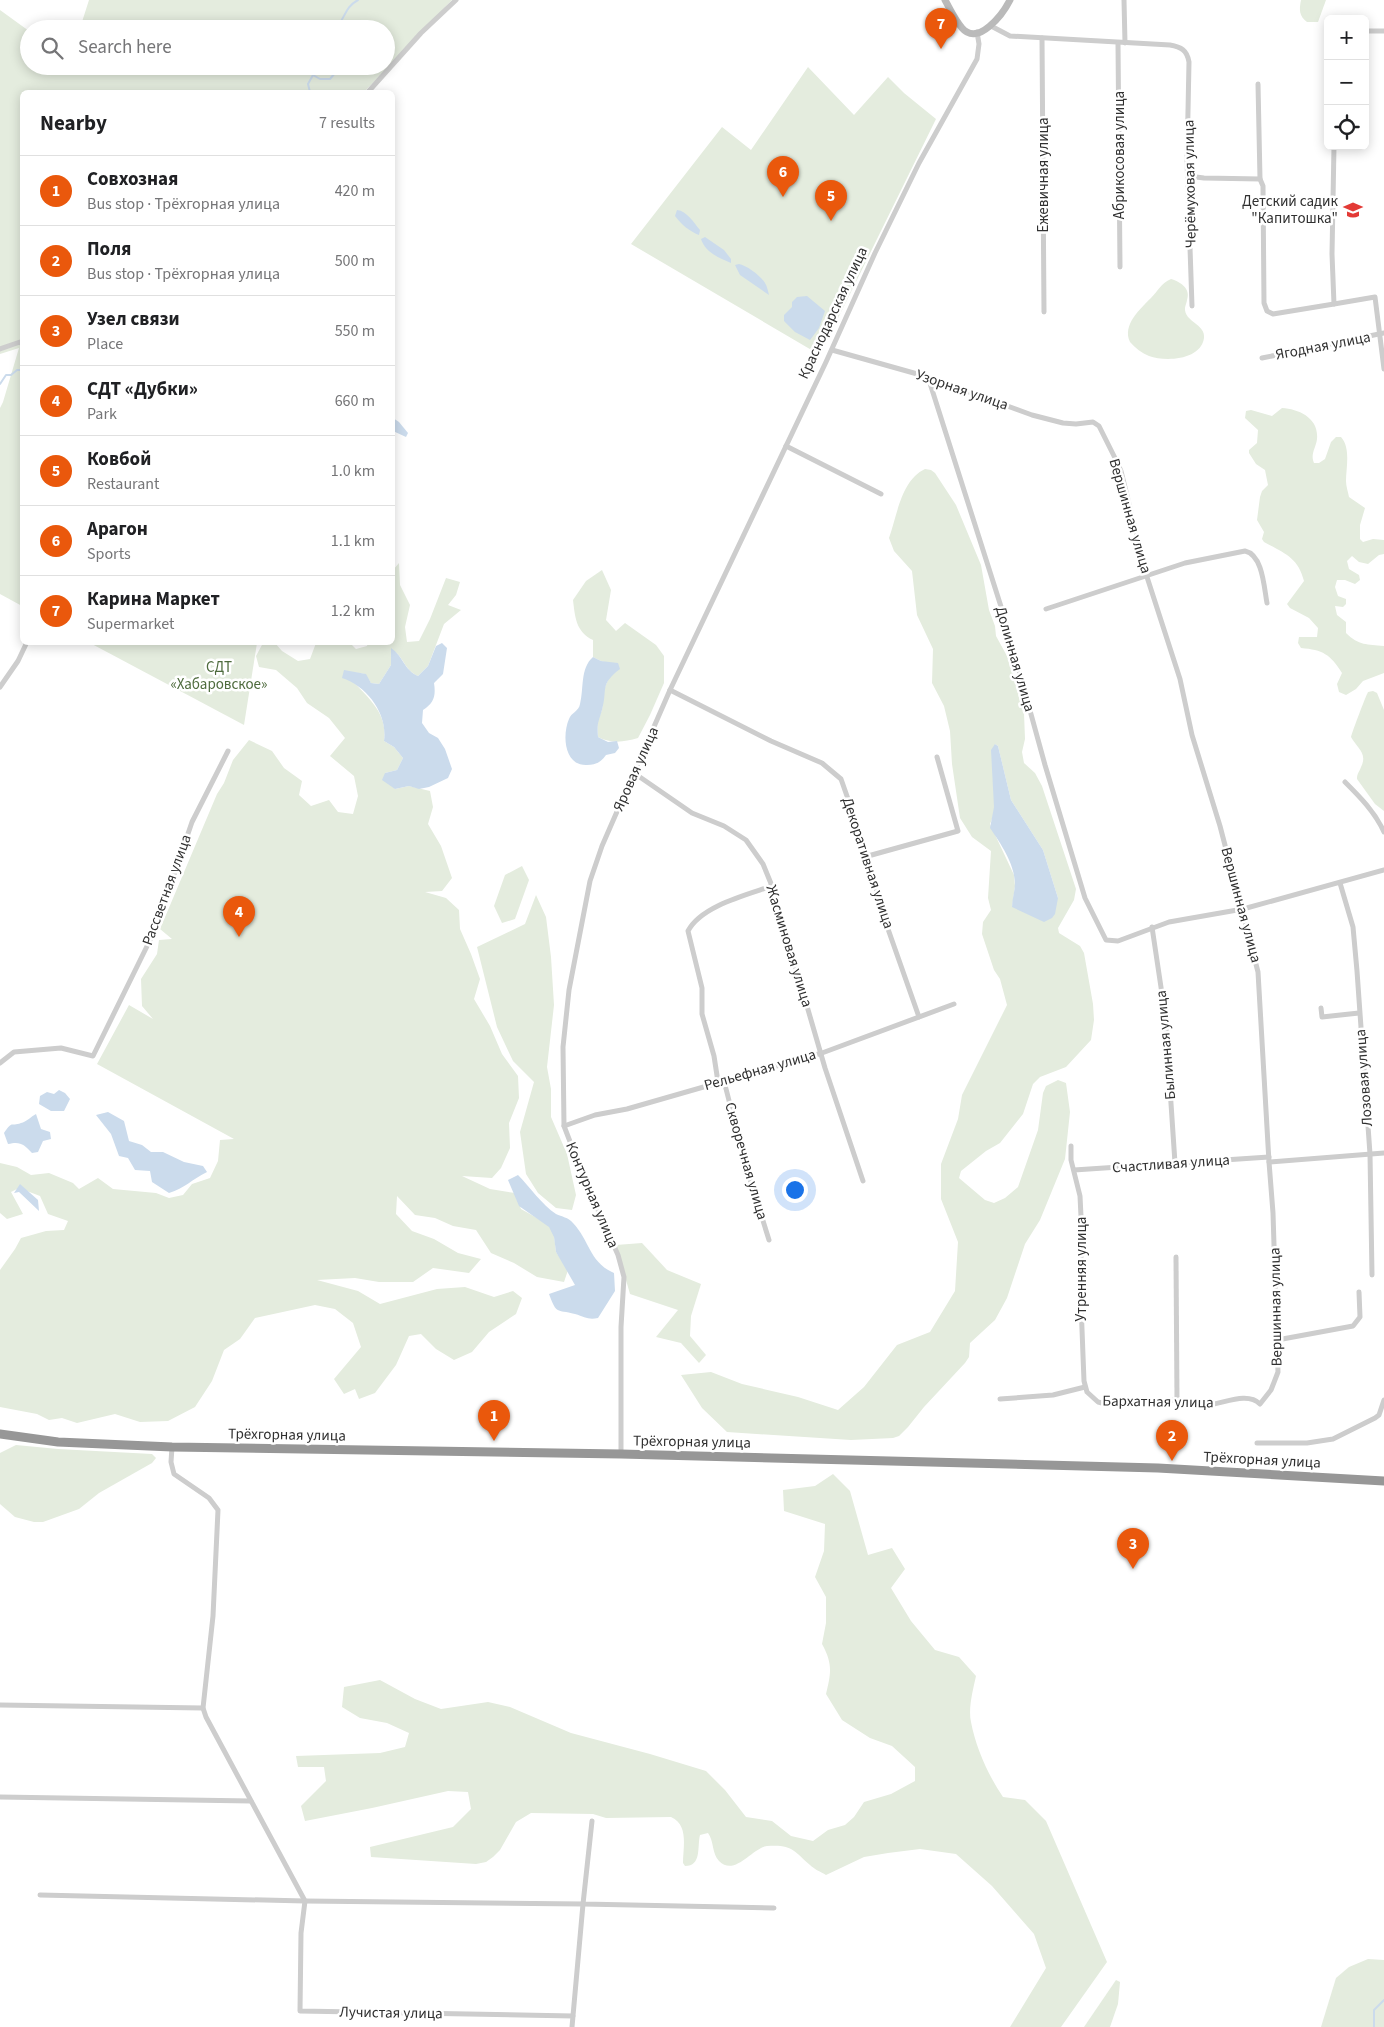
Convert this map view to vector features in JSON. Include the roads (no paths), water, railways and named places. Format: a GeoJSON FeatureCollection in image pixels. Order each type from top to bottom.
{"type":"FeatureCollection","features":[{"type":"Feature","properties":{"kind":"highway","name":"Трёхгорная улица"},"geometry":{"type":"LineString","coordinates":[[0,1434],[58,1442],[172,1447],[621,1454],[1158,1468],[1384,1480]]}},
{"type":"Feature","properties":{"kind":"street"},"geometry":{"type":"LineString","coordinates":[[395,62],[421,33],[456,0]]}},
{"type":"Feature","properties":{"kind":"street"},"geometry":{"type":"LineString","coordinates":[[945,0],[963,29],[972,33],[984,31],[991,26],[1010,0]]}},
{"type":"Feature","properties":{"kind":"street"},"geometry":{"type":"LineString","coordinates":[[991,26],[1010,36],[1125,43],[1124,0]]}},
{"type":"Feature","properties":{"kind":"street"},"geometry":{"type":"LineString","coordinates":[[1369,31],[1384,31]]}},
{"type":"Feature","properties":{"kind":"street","name":"Краснодарская улица"},"geometry":{"type":"LineString","coordinates":[[710,608],[832,350],[875,253],[919,163],[977,59],[979,44],[977,32]]}},
{"type":"Feature","properties":{"kind":"street","name":"Ежевичная улица"},"geometry":{"type":"LineString","coordinates":[[1042,38],[1044,312]]}},
{"type":"Feature","properties":{"kind":"street","name":"Абрикосовая улица"},"geometry":{"type":"LineString","coordinates":[[1118,43],[1120,267]]}},
{"type":"Feature","properties":{"kind":"street","name":"Черёмуховая улица"},"geometry":{"type":"LineString","coordinates":[[1125,43],[1179,47],[1188,54],[1188,176],[1192,306]]}},
{"type":"Feature","properties":{"kind":"street"},"geometry":{"type":"LineString","coordinates":[[370,90],[383,75]]}},
{"type":"Feature","properties":{"kind":"street"},"geometry":{"type":"LineString","coordinates":[[1258,84],[1260,179],[1263,186],[1264,303],[1266,311],[1273,314],[1375,297],[1384,369]]}},
{"type":"Feature","properties":{"kind":"street"},"geometry":{"type":"LineString","coordinates":[[1334,150],[1334,304]]}},
{"type":"Feature","properties":{"kind":"street"},"geometry":{"type":"LineString","coordinates":[[1188,176],[1260,179]]}},
{"type":"Feature","properties":{"kind":"street","name":"Ягодная улица"},"geometry":{"type":"LineString","coordinates":[[1262,358],[1381,334]]}},
{"type":"Feature","properties":{"kind":"street"},"geometry":{"type":"LineString","coordinates":[[0,349],[20,343]]}},
{"type":"Feature","properties":{"kind":"street","name":"Узорная улица"},"geometry":{"type":"LineString","coordinates":[[832,350],[928,377],[1032,416],[1063,423],[1093,422]]}},
{"type":"Feature","properties":{"kind":"street","name":"Долинная улица"},"geometry":{"type":"LineString","coordinates":[[928,377],[1004,616],[1050,782],[1085,898],[1106,940],[1118,941],[1152,927]]}},
{"type":"Feature","properties":{"kind":"street","name":"Вершинная улица"},"geometry":{"type":"LineString","coordinates":[[1093,422],[1099,426],[1104,434],[1121,471],[1148,577],[1180,679],[1192,735],[1243,909],[1259,980],[1269,1159],[1274,1213],[1278,1372],[1271,1390],[1260,1404]]}},
{"type":"Feature","properties":{"kind":"street"},"geometry":{"type":"LineString","coordinates":[[786,446],[881,494]]}},
{"type":"Feature","properties":{"kind":"street"},"geometry":{"type":"LineString","coordinates":[[1046,609],[1148,577],[1164,569],[1196,560],[1245,552],[1250,552],[1258,562],[1267,603]]}},
{"type":"Feature","properties":{"kind":"street","name":"Яровая улица"},"geometry":{"type":"LineString","coordinates":[[579,936],[590,881],[602,846],[670,690],[710,608]]}},
{"type":"Feature","properties":{"kind":"street"},"geometry":{"type":"LineString","coordinates":[[0,687],[18,661],[26,645]]}},
{"type":"Feature","properties":{"kind":"street","name":"Декоративная улица"},"geometry":{"type":"LineString","coordinates":[[670,690],[833,770],[842,783],[868,856],[882,912],[919,1017]]}},
{"type":"Feature","properties":{"kind":"street","name":"Рассветная улица"},"geometry":{"type":"LineString","coordinates":[[0,1063],[14,1052],[61,1048],[93,1056],[155,930],[192,822],[228,751]]}},
{"type":"Feature","properties":{"kind":"street"},"geometry":{"type":"LineString","coordinates":[[868,856],[958,831],[937,757]]}},
{"type":"Feature","properties":{"kind":"street","name":"Жасминовая улица"},"geometry":{"type":"LineString","coordinates":[[634,774],[692,813],[724,826],[746,840],[763,864],[772,886],[826,1068],[864,1181]]}},
{"type":"Feature","properties":{"kind":"street"},"geometry":{"type":"LineString","coordinates":[[1345,782],[1370,808],[1379,820],[1384,832]]}},
{"type":"Feature","properties":{"kind":"street"},"geometry":{"type":"LineString","coordinates":[[1152,927],[1243,909],[1384,870]]}},
{"type":"Feature","properties":{"kind":"street","name":"Лозовая улица"},"geometry":{"type":"LineString","coordinates":[[1340,883],[1354,935],[1370,1154],[1372,1275]]}},
{"type":"Feature","properties":{"kind":"street","name":"Скворечная улица"},"geometry":{"type":"LineString","coordinates":[[770,1240],[745,1163],[702,1014],[700,976],[688,931],[697,918],[733,899],[772,886]]}},
{"type":"Feature","properties":{"kind":"street","name":"Былинная улица"},"geometry":{"type":"LineString","coordinates":[[1152,927],[1165,1014],[1175,1163]]}},
{"type":"Feature","properties":{"kind":"street","name":"Контурная улица"},"geometry":{"type":"LineString","coordinates":[[579,936],[569,990],[563,1047],[564,1126],[586,1183],[618,1255],[624,1278],[621,1327],[621,1454]]}},
{"type":"Feature","properties":{"kind":"street","name":"Рельефная улица"},"geometry":{"type":"LineString","coordinates":[[564,1126],[595,1115],[627,1108],[822,1053],[954,1004]]}},
{"type":"Feature","properties":{"kind":"street"},"geometry":{"type":"LineString","coordinates":[[1321,1008],[1322,1017],[1359,1013]]}},
{"type":"Feature","properties":{"kind":"street","name":"Утренняя улица"},"geometry":{"type":"LineString","coordinates":[[1071,1146],[1071,1160],[1080,1196],[1082,1237],[1080,1278],[1086,1390]]}},
{"type":"Feature","properties":{"kind":"street","name":"Счастливая улица"},"geometry":{"type":"LineString","coordinates":[[1074,1170],[1384,1153]]}},
{"type":"Feature","properties":{"kind":"street"},"geometry":{"type":"LineString","coordinates":[[1176,1257],[1177,1400]]}},
{"type":"Feature","properties":{"kind":"street"},"geometry":{"type":"LineString","coordinates":[[1277,1340],[1354,1326],[1360,1316],[1359,1292]]}},
{"type":"Feature","properties":{"kind":"street"},"geometry":{"type":"LineString","coordinates":[[1000,1399],[1086,1390]]}},
{"type":"Feature","properties":{"kind":"street","name":"Бархатная улица"},"geometry":{"type":"LineString","coordinates":[[1086,1390],[1098,1402],[1106,1404],[1177,1400],[1188,1404],[1209,1405],[1247,1398],[1256,1400],[1260,1404]]}},
{"type":"Feature","properties":{"kind":"street"},"geometry":{"type":"LineString","coordinates":[[1256,1443],[1306,1443],[1333,1440],[1376,1418],[1379,1415],[1384,1400]]}},
{"type":"Feature","properties":{"kind":"street"},"geometry":{"type":"LineString","coordinates":[[172,1447],[171,1462],[174,1474],[212,1500],[219,1515],[213,1616],[203,1708],[206,1717],[306,1901]]}},
{"type":"Feature","properties":{"kind":"street"},"geometry":{"type":"LineString","coordinates":[[0,1705],[203,1708]]}},
{"type":"Feature","properties":{"kind":"street"},"geometry":{"type":"LineString","coordinates":[[0,1797],[251,1801]]}},
{"type":"Feature","properties":{"kind":"street"},"geometry":{"type":"LineString","coordinates":[[572,2027],[592,1821]]}},
{"type":"Feature","properties":{"kind":"street"},"geometry":{"type":"LineString","coordinates":[[40,1895],[774,1908]]}},
{"type":"Feature","properties":{"kind":"street","name":"Лучистая улица"},"geometry":{"type":"LineString","coordinates":[[306,1901],[301,1934],[300,2011],[572,2016]]}},
{"type":"Feature","properties":{"kind":"water"},"geometry":{"type":"Polygon","coordinates":[[[677,210],[690,218],[700,230],[699,235],[689,230],[675,216],[677,210]]]}},
{"type":"Feature","properties":{"kind":"water"},"geometry":{"type":"Polygon","coordinates":[[[705,237],[724,250],[731,259],[731,263],[717,257],[706,248],[701,239],[705,237]]]}},
{"type":"Feature","properties":{"kind":"water"},"geometry":{"type":"Polygon","coordinates":[[[739,264],[760,277],[766,284],[769,295],[740,275],[735,265],[739,264]]]}},
{"type":"Feature","properties":{"kind":"water"},"geometry":{"type":"Polygon","coordinates":[[[807,296],[825,311],[819,328],[810,340],[795,332],[784,321],[784,315],[792,307],[792,302],[797,297],[807,296]]]}},
{"type":"Feature","properties":{"kind":"water"},"geometry":{"type":"Polygon","coordinates":[[[395,419],[408,433],[406,437],[395,432],[395,419]]]}},
{"type":"Feature","properties":{"kind":"water"},"geometry":{"type":"Polygon","coordinates":[[[442,643],[447,648],[443,674],[434,683],[435,692],[433,699],[430,705],[423,710],[422,723],[429,733],[438,738],[445,749],[452,769],[448,778],[429,787],[419,789],[409,786],[395,789],[382,780],[385,773],[397,770],[403,758],[394,747],[384,741],[383,721],[374,702],[360,687],[342,678],[344,670],[366,674],[371,683],[379,684],[391,665],[391,648],[410,670],[418,676],[428,666],[436,646],[442,643]]]}},
{"type":"Feature","properties":{"kind":"water"},"geometry":{"type":"Polygon","coordinates":[[[593,657],[601,661],[618,663],[620,669],[613,674],[607,683],[598,723],[598,737],[608,742],[617,741],[619,748],[615,753],[606,755],[598,763],[587,765],[579,764],[569,755],[566,733],[570,717],[579,706],[586,667],[593,657]]]}},
{"type":"Feature","properties":{"kind":"water"},"geometry":{"type":"Polygon","coordinates":[[[995,744],[998,746],[1011,800],[1043,850],[1058,898],[1055,914],[1044,922],[1012,907],[1015,883],[1012,868],[1010,861],[990,828],[994,807],[991,750],[995,744]]]}},
{"type":"Feature","properties":{"kind":"water"},"geometry":{"type":"Polygon","coordinates":[[[59,1090],[70,1099],[64,1111],[51,1111],[39,1104],[40,1096],[47,1092],[54,1094],[59,1090]]]}},
{"type":"Feature","properties":{"kind":"water"},"geometry":{"type":"Polygon","coordinates":[[[108,1112],[124,1121],[129,1141],[142,1145],[151,1152],[163,1152],[184,1162],[203,1166],[207,1172],[169,1193],[152,1182],[150,1171],[135,1170],[128,1158],[119,1156],[111,1134],[96,1115],[108,1112]]]}},
{"type":"Feature","properties":{"kind":"water"},"geometry":{"type":"Polygon","coordinates":[[[36,1114],[41,1129],[50,1132],[51,1139],[43,1141],[38,1152],[32,1153],[22,1144],[8,1144],[4,1133],[9,1127],[23,1122],[36,1114]]]}},
{"type":"Feature","properties":{"kind":"water"},"geometry":{"type":"Polygon","coordinates":[[[518,1175],[551,1210],[571,1221],[579,1230],[599,1263],[614,1273],[615,1291],[598,1318],[589,1318],[561,1311],[554,1305],[549,1294],[575,1285],[556,1252],[554,1237],[549,1227],[519,1206],[508,1180],[518,1175]]]}},
{"type":"Feature","properties":{"kind":"water"},"geometry":{"type":"Polygon","coordinates":[[[20,1184],[38,1200],[39,1211],[19,1192],[14,1193],[20,1184]]]}},
{"type":"Feature","properties":{"kind":"waterway"},"geometry":{"type":"LineString","coordinates":[[342,20],[347,10],[358,0]]}},
{"type":"Feature","properties":{"kind":"waterway"},"geometry":{"type":"LineString","coordinates":[[310,90],[308,84],[313,75]]}},
{"type":"Feature","properties":{"kind":"waterway"},"geometry":{"type":"LineString","coordinates":[[313,75],[320,79],[330,79],[333,75]]}},
{"type":"Feature","properties":{"kind":"waterway"},"geometry":{"type":"LineString","coordinates":[[0,384],[6,375],[11,375],[20,370]]}},
{"type":"Feature","properties":{"kind":"waterway"},"geometry":{"type":"LineString","coordinates":[[1374,2027],[1374,2010],[1384,2000]]}},
{"type":"Feature","properties":{"kind":"place","name":"Карина Маркет"},"geometry":{"type":"Point","coordinates":[941,49]}},
{"type":"Feature","properties":{"kind":"place","name":"Арагон"},"geometry":{"type":"Point","coordinates":[783,197]}},
{"type":"Feature","properties":{"kind":"place","name":"Детский садик \"Капитошка\""},"geometry":{"type":"Point","coordinates":[1353,210]}},
{"type":"Feature","properties":{"kind":"place","name":"Ковбой"},"geometry":{"type":"Point","coordinates":[831,221]}},
{"type":"Feature","properties":{"kind":"place","name":"СДТ «Дубки»"},"geometry":{"type":"Point","coordinates":[239,937]}},
{"type":"Feature","properties":{"kind":"place","name":"Совхозная"},"geometry":{"type":"Point","coordinates":[494,1441]}},
{"type":"Feature","properties":{"kind":"place","name":"Поля"},"geometry":{"type":"Point","coordinates":[1172,1461]}},
{"type":"Feature","properties":{"kind":"place","name":"Узел связи"},"geometry":{"type":"Point","coordinates":[1133,1569]}},
{"type":"Feature","properties":{"kind":"park label","name":"СДТ «Хабаровское»"},"geometry":{"type":"Point","coordinates":[219,676]}}]}
